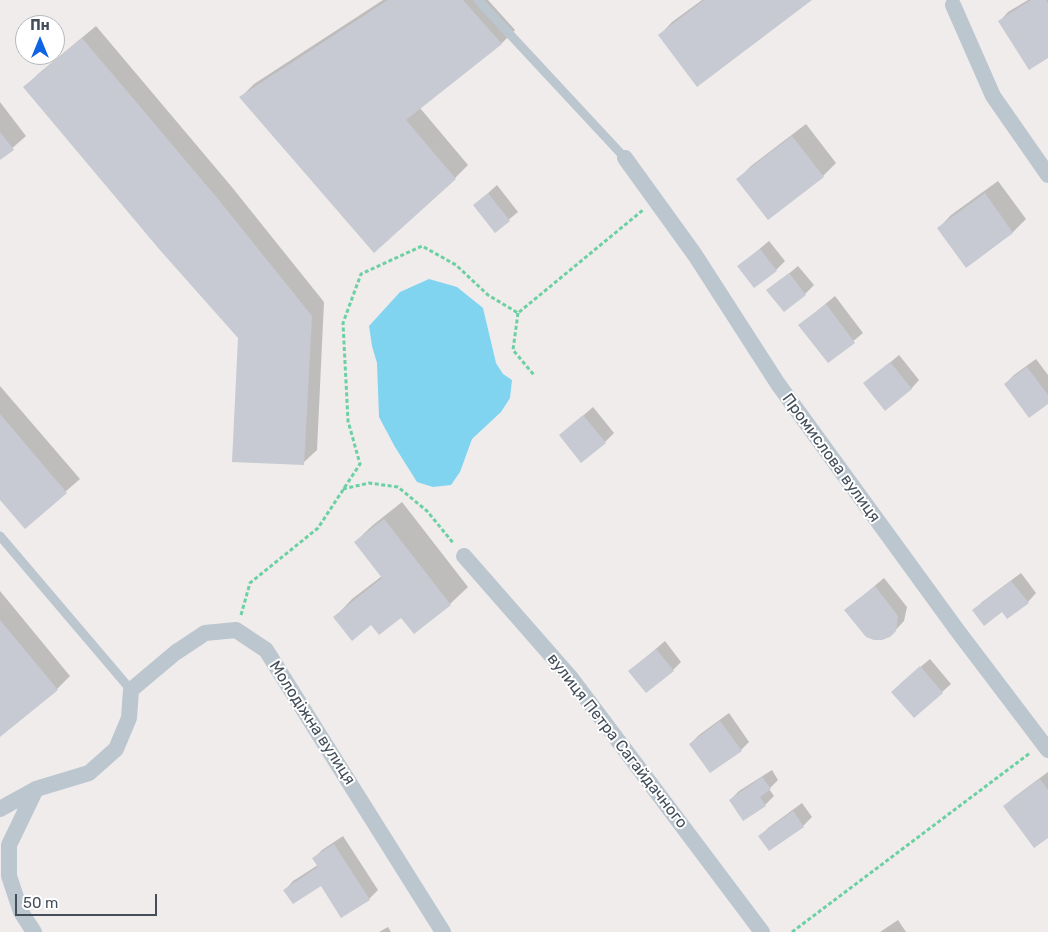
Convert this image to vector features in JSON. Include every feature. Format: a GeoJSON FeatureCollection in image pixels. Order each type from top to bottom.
{"type":"FeatureCollection","features":[{"type":"Feature","properties":{"kind":"street"},"geometry":{"type":"LineString","coordinates":[[953,5],[993,96],[1048,175]]}},
{"type":"Feature","properties":{"kind":"street","name":"Промислова вулиця"},"geometry":{"type":"LineString","coordinates":[[625,158],[695,255],[778,384],[957,630],[1045,747]]}},
{"type":"Feature","properties":{"kind":"street","name":"вулиця Петра Сагайдачного"},"geometry":{"type":"LineString","coordinates":[[464,556],[571,678],[762,932]]}},
{"type":"Feature","properties":{"kind":"street"},"geometry":{"type":"LineString","coordinates":[[0,809],[36,789],[89,772],[116,749],[129,718],[131,690],[175,654],[205,633],[236,630]]}},
{"type":"Feature","properties":{"kind":"street","name":"Молодіжна вулиця"},"geometry":{"type":"LineString","coordinates":[[236,630],[266,650],[443,932]]}},
{"type":"Feature","properties":{"kind":"street"},"geometry":{"type":"LineString","coordinates":[[34,932],[21,912],[9,876],[9,845],[36,789]]}},
{"type":"Feature","properties":{"kind":"lane"},"geometry":{"type":"LineString","coordinates":[[478,0],[625,158]]}},
{"type":"Feature","properties":{"kind":"lane"},"geometry":{"type":"LineString","coordinates":[[0,536],[131,690]]}},
{"type":"Feature","properties":{"kind":"path"},"geometry":{"type":"LineString","coordinates":[[534,376],[513,350],[518,313],[655,200]]}},
{"type":"Feature","properties":{"kind":"path"},"geometry":{"type":"LineString","coordinates":[[236,630],[250,583],[318,528],[360,464],[348,421],[343,323],[360,274],[422,246],[456,265],[488,295],[518,313]]}},
{"type":"Feature","properties":{"kind":"path"},"geometry":{"type":"LineString","coordinates":[[343,490],[369,483],[398,487],[426,512],[464,556]]}},
{"type":"Feature","properties":{"kind":"path"},"geometry":{"type":"LineString","coordinates":[[792,932],[1045,747]]}},
{"type":"Feature","properties":{"kind":"water"},"geometry":{"type":"Polygon","coordinates":[[[429,279],[457,287],[483,308],[496,363],[503,374],[512,380],[510,398],[501,412],[472,439],[460,472],[451,485],[433,487],[417,482],[379,417],[377,363],[369,326],[400,292],[429,279]]]}},
{"type":"Feature","properties":{"kind":"building"},"geometry":{"type":"Polygon","coordinates":[[[388,0],[463,0],[502,44],[406,120],[456,179],[374,253],[239,97],[388,0]]]}},
{"type":"Feature","properties":{"kind":"building"},"geometry":{"type":"Polygon","coordinates":[[[704,0],[812,0],[697,87],[658,35],[704,0]]]}},
{"type":"Feature","properties":{"kind":"building"},"geometry":{"type":"Polygon","coordinates":[[[1031,0],[1046,0],[1048,3],[1048,58],[1029,70],[998,21],[1031,0]]]}},
{"type":"Feature","properties":{"kind":"building"},"geometry":{"type":"Polygon","coordinates":[[[82,38],[218,199],[312,316],[304,465],[232,462],[238,338],[159,249],[23,87],[49,65],[65,65],[65,52],[82,38]]]}},
{"type":"Feature","properties":{"kind":"building"},"geometry":{"type":"Polygon","coordinates":[[[0,132],[14,150],[0,160],[0,132]]]}},
{"type":"Feature","properties":{"kind":"building"},"geometry":{"type":"Polygon","coordinates":[[[792,136],[824,177],[768,220],[736,179],[792,136]]]}},
{"type":"Feature","properties":{"kind":"building"},"geometry":{"type":"Polygon","coordinates":[[[488,193],[510,221],[495,233],[473,205],[488,193]]]}},
{"type":"Feature","properties":{"kind":"building"},"geometry":{"type":"Polygon","coordinates":[[[985,193],[1013,233],[966,268],[937,228],[985,193]]]}},
{"type":"Feature","properties":{"kind":"building"},"geometry":{"type":"Polygon","coordinates":[[[760,249],[777,271],[754,288],[737,266],[760,249]]]}},
{"type":"Feature","properties":{"kind":"building"},"geometry":{"type":"Polygon","coordinates":[[[789,273],[806,295],[784,312],[766,290],[789,273]]]}},
{"type":"Feature","properties":{"kind":"building"},"geometry":{"type":"Polygon","coordinates":[[[826,304],[855,343],[828,363],[798,325],[826,304]]]}},
{"type":"Feature","properties":{"kind":"building"},"geometry":{"type":"Polygon","coordinates":[[[890,362],[912,389],[885,411],[863,383],[890,362]]]}},
{"type":"Feature","properties":{"kind":"building"},"geometry":{"type":"Polygon","coordinates":[[[1027,367],[1048,395],[1048,404],[1029,418],[1004,384],[1027,367]]]}},
{"type":"Feature","properties":{"kind":"building"},"geometry":{"type":"Polygon","coordinates":[[[0,414],[67,493],[25,529],[0,500],[0,414]]]}},
{"type":"Feature","properties":{"kind":"building"},"geometry":{"type":"Polygon","coordinates":[[[583,415],[606,443],[581,463],[559,435],[583,415]]]}},
{"type":"Feature","properties":{"kind":"building"},"geometry":{"type":"Polygon","coordinates":[[[384,519],[451,605],[414,634],[401,618],[379,635],[371,625],[352,641],[333,617],[382,578],[354,542],[384,519]]]}},
{"type":"Feature","properties":{"kind":"building"},"geometry":{"type":"Polygon","coordinates":[[[1011,581],[1029,603],[1007,619],[1002,612],[984,626],[972,610],[1011,581]]]}},
{"type":"Feature","properties":{"kind":"building"},"geometry":{"type":"Polygon","coordinates":[[[875,586],[898,616],[896,631],[890,637],[882,640],[866,637],[844,610],[875,586]]]}},
{"type":"Feature","properties":{"kind":"building"},"geometry":{"type":"Polygon","coordinates":[[[0,620],[58,690],[0,737],[0,620]]]}},
{"type":"Feature","properties":{"kind":"building"},"geometry":{"type":"Polygon","coordinates":[[[656,649],[674,671],[646,693],[628,671],[656,649]]]}},
{"type":"Feature","properties":{"kind":"building"},"geometry":{"type":"Polygon","coordinates":[[[920,666],[943,693],[914,718],[891,692],[920,666]]]}},
{"type":"Feature","properties":{"kind":"building"},"geometry":{"type":"Polygon","coordinates":[[[720,721],[742,751],[710,773],[689,744],[720,721]]]}},
{"type":"Feature","properties":{"kind":"building"},"geometry":{"type":"Polygon","coordinates":[[[762,777],[771,789],[760,797],[766,806],[743,821],[729,800],[762,777]]]}},
{"type":"Feature","properties":{"kind":"building"},"geometry":{"type":"Polygon","coordinates":[[[1040,779],[1048,790],[1048,838],[1034,848],[1003,806],[1040,779]]]}},
{"type":"Feature","properties":{"kind":"building"},"geometry":{"type":"Polygon","coordinates":[[[793,811],[804,827],[769,851],[758,836],[793,811]]]}},
{"type":"Feature","properties":{"kind":"building"},"geometry":{"type":"Polygon","coordinates":[[[334,844],[370,900],[341,918],[321,886],[293,904],[283,890],[318,867],[312,858],[334,844]]]}}]}
